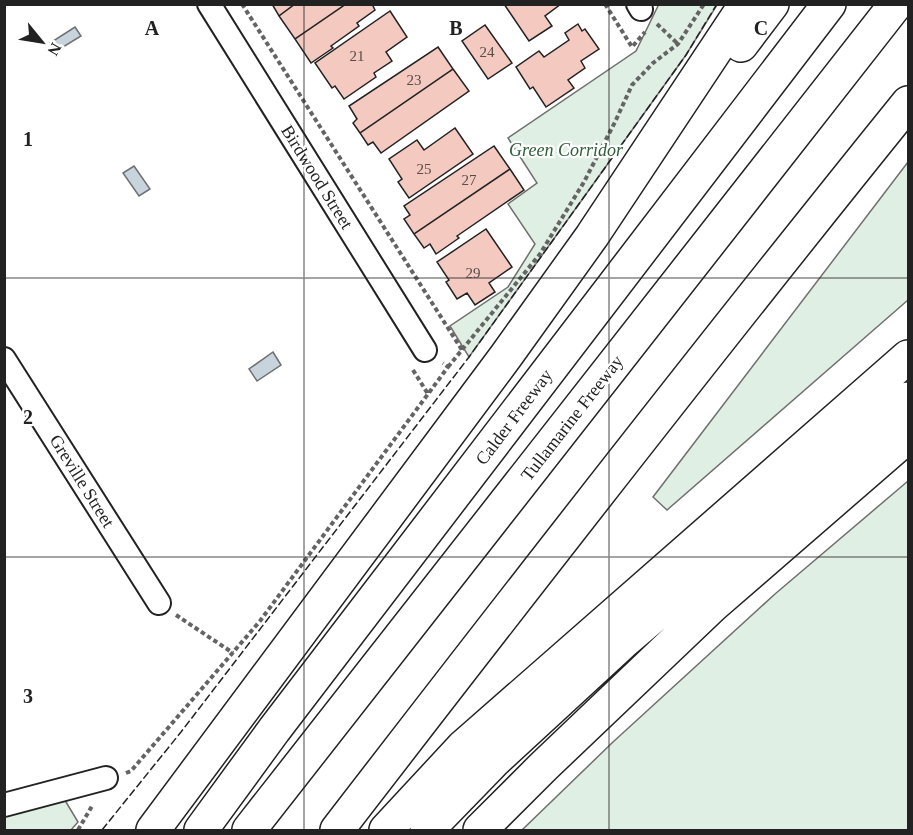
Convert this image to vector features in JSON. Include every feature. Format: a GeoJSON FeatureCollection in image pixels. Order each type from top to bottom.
{"type":"FeatureCollection","features":[{"type":"Feature","properties":{"kind":"highway"},"geometry":{"type":"LineString","coordinates":[[592,236],[746,4]]}},
{"type":"Feature","properties":{"kind":"highway"},"geometry":{"type":"LineString","coordinates":[[153,831],[432,458],[592,236],[772,4]]}},
{"type":"Feature","properties":{"kind":"highway","name":"Calder Freeway"},"geometry":{"type":"LineString","coordinates":[[201,831],[274,730],[828,4]]}},
{"type":"Feature","properties":{"kind":"highway","name":"Tullamarine Freeway"},"geometry":{"type":"LineString","coordinates":[[249,831],[896,4]]}},
{"type":"Feature","properties":{"kind":"highway"},"geometry":{"type":"LineString","coordinates":[[338,831],[557,545],[788,252],[909,103]]}},
{"type":"Feature","properties":{"kind":"highway"},"geometry":{"type":"LineString","coordinates":[[386,831],[463,747],[909,357]]}},
{"type":"Feature","properties":{"kind":"highway"},"geometry":{"type":"LineString","coordinates":[[427,831],[495,760],[622,643],[909,399]]}},
{"type":"Feature","properties":{"kind":"highway"},"geometry":{"type":"LineString","coordinates":[[480,831],[543,767],[712,606],[909,436]]}},
{"type":"Feature","properties":{"kind":"street","name":"Birdwood Street"},"geometry":{"type":"LineString","coordinates":[[209,4],[425,350]]}},
{"type":"Feature","properties":{"kind":"street","name":"Greville Street"},"geometry":{"type":"LineString","coordinates":[[4,359],[159,603]]}},
{"type":"Feature","properties":{"kind":"street"},"geometry":{"type":"LineString","coordinates":[[4,805],[106,778]]}},
{"type":"Feature","properties":{"kind":"path"},"geometry":{"type":"LineString","coordinates":[[242,4],[462,350]]}},
{"type":"Feature","properties":{"kind":"path"},"geometry":{"type":"LineString","coordinates":[[78,831],[106,778],[131,771],[260,621],[448,367],[540,254],[584,182],[632,85],[653,63],[678,44],[704,4]]}},
{"type":"Feature","properties":{"kind":"path"},"geometry":{"type":"LineString","coordinates":[[425,350],[448,367]]}},
{"type":"Feature","properties":{"kind":"path"},"geometry":{"type":"LineString","coordinates":[[159,603],[233,653]]}},
{"type":"Feature","properties":{"kind":"green space","name":"Green Corridor"},"geometry":{"type":"Polygon","coordinates":[[[659,4],[717,5],[686,55],[469,357],[450,326],[508,287],[535,244],[508,204],[537,183],[508,138],[636,51],[659,4]]]}},
{"type":"Feature","properties":{"kind":"green space"},"geometry":{"type":"Polygon","coordinates":[[[908,162],[908,300],[667,510],[653,497],[908,162]]]}},
{"type":"Feature","properties":{"kind":"green space"},"geometry":{"type":"Polygon","coordinates":[[[908,481],[908,830],[522,830],[613,742],[775,594],[908,481]]]}},
{"type":"Feature","properties":{"kind":"green space"},"geometry":{"type":"Polygon","coordinates":[[[63,797],[78,822],[71,830],[5,830],[5,814],[63,797]]]}},
{"type":"Feature","properties":{"kind":"shaded area"},"geometry":{"type":"Polygon","coordinates":[[[75,27],[81,36],[55,52],[50,43],[75,27]]]}},
{"type":"Feature","properties":{"kind":"shaded area"},"geometry":{"type":"Polygon","coordinates":[[[134,166],[150,189],[139,196],[123,173],[134,166]]]}},
{"type":"Feature","properties":{"kind":"shaded area"},"geometry":{"type":"Polygon","coordinates":[[[273,352],[281,365],[257,381],[249,369],[273,352]]]}},
{"type":"Feature","properties":{"kind":"building"},"geometry":{"type":"Polygon","coordinates":[[[272,4],[295,4],[279,16],[272,4]]]}},
{"type":"Feature","properties":{"kind":"building"},"geometry":{"type":"Polygon","coordinates":[[[295,4],[346,4],[295,39],[279,16],[295,4]]]}},
{"type":"Feature","properties":{"kind":"building"},"geometry":{"type":"Polygon","coordinates":[[[346,4],[372,4],[375,10],[357,23],[359,26],[331,46],[333,48],[311,63],[295,39],[346,4]]]}},
{"type":"Feature","properties":{"kind":"building"},"geometry":{"type":"Polygon","coordinates":[[[504,4],[561,4],[545,16],[552,26],[529,41],[504,4]]]}},
{"type":"Feature","properties":{"kind":"building"},"geometry":{"type":"Polygon","coordinates":[[[390,11],[407,37],[386,52],[392,61],[374,73],[376,77],[344,99],[335,86],[332,88],[315,63],[390,11]]]}},
{"type":"Feature","properties":{"kind":"building"},"geometry":{"type":"Polygon","coordinates":[[[578,24],[582,31],[585,29],[599,49],[581,61],[585,68],[568,80],[574,88],[546,107],[533,87],[530,89],[516,67],[539,51],[544,57],[569,40],[565,33],[578,24]]]}},
{"type":"Feature","properties":{"kind":"building"},"geometry":{"type":"Polygon","coordinates":[[[485,25],[512,63],[488,79],[462,41],[485,25]]]}},
{"type":"Feature","properties":{"kind":"building"},"geometry":{"type":"Polygon","coordinates":[[[438,47],[453,69],[360,133],[353,123],[357,119],[349,106],[438,47]]]}},
{"type":"Feature","properties":{"kind":"building"},"geometry":{"type":"Polygon","coordinates":[[[453,69],[469,91],[381,153],[373,142],[368,145],[360,133],[453,69]]]}},
{"type":"Feature","properties":{"kind":"building"},"geometry":{"type":"Polygon","coordinates":[[[455,128],[473,154],[409,198],[398,182],[402,179],[389,159],[417,140],[424,150],[455,128]]]}},
{"type":"Feature","properties":{"kind":"building"},"geometry":{"type":"Polygon","coordinates":[[[494,146],[510,169],[414,234],[404,219],[410,215],[404,206],[494,146]]]}},
{"type":"Feature","properties":{"kind":"building"},"geometry":{"type":"Polygon","coordinates":[[[510,169],[524,190],[457,236],[459,238],[436,254],[430,244],[424,248],[414,234],[510,169]]]}},
{"type":"Feature","properties":{"kind":"building"},"geometry":{"type":"Polygon","coordinates":[[[486,229],[512,267],[489,283],[495,292],[475,305],[467,293],[457,299],[446,282],[449,280],[437,262],[486,229]]]}},
{"type":"Feature","properties":{"kind":"fence"},"geometry":{"type":"LineString","coordinates":[[102,830],[181,732],[469,357],[686,55],[717,4]]}}]}
